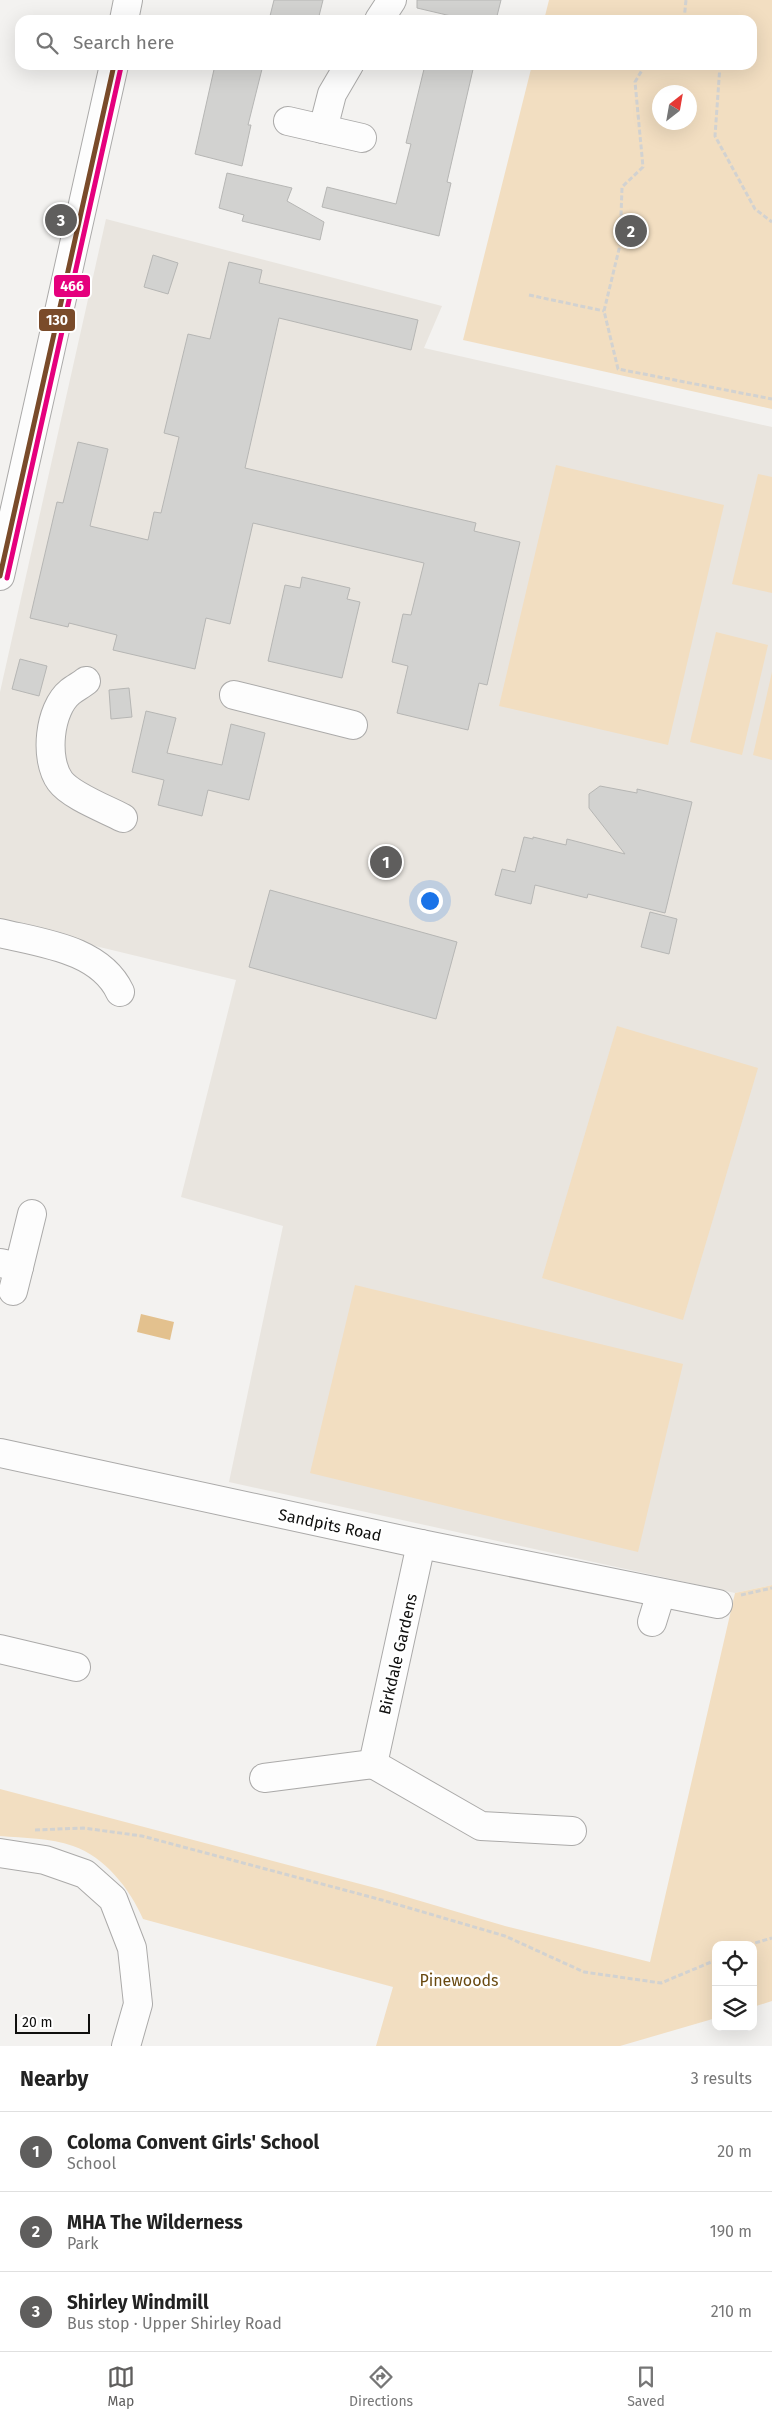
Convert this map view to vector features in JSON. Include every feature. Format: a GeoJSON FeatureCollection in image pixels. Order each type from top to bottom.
{"type":"FeatureCollection","features":[{"type":"Feature","properties":{"kind":"street"},"geometry":{"type":"LineString","coordinates":[[125,15],[128,0]]}},
{"type":"Feature","properties":{"kind":"street"},"geometry":{"type":"LineString","coordinates":[[382,15],[392,0]]}},
{"type":"Feature","properties":{"kind":"street"},"geometry":{"type":"LineString","coordinates":[[0,576],[7,512],[113,70]]}},
{"type":"Feature","properties":{"kind":"street"},"geometry":{"type":"LineString","coordinates":[[322,129],[332,94],[346,70]]}},
{"type":"Feature","properties":{"kind":"street"},"geometry":{"type":"LineString","coordinates":[[288,121],[362,138]]}},
{"type":"Feature","properties":{"kind":"street"},"geometry":{"type":"LineString","coordinates":[[86,681],[69,692],[59,706],[53,721],[50,742],[54,768],[60,782],[71,791],[123,818]]}},
{"type":"Feature","properties":{"kind":"street"},"geometry":{"type":"LineString","coordinates":[[234,695],[353,724]]}},
{"type":"Feature","properties":{"kind":"street"},"geometry":{"type":"LineString","coordinates":[[0,933],[44,943],[86,958],[103,968],[114,979],[120,992]]}},
{"type":"Feature","properties":{"kind":"street"},"geometry":{"type":"LineString","coordinates":[[11,1274],[32,1214]]}},
{"type":"Feature","properties":{"kind":"street","name":"Sandpits Road"},"geometry":{"type":"LineString","coordinates":[[0,1453],[421,1544],[718,1604]]}},
{"type":"Feature","properties":{"kind":"street","name":"Birkdale Gardens"},"geometry":{"type":"LineString","coordinates":[[373,1764],[421,1544]]}},
{"type":"Feature","properties":{"kind":"street"},"geometry":{"type":"LineString","coordinates":[[652,1622],[660,1593]]}},
{"type":"Feature","properties":{"kind":"street"},"geometry":{"type":"LineString","coordinates":[[0,1649],[76,1667]]}},
{"type":"Feature","properties":{"kind":"street"},"geometry":{"type":"LineString","coordinates":[[264,1778],[373,1764],[481,1826],[572,1831]]}},
{"type":"Feature","properties":{"kind":"street"},"geometry":{"type":"LineString","coordinates":[[0,1853],[45,1860],[85,1874],[113,1899],[132,1948],[138,2004],[126,2046]]}},
{"type":"Feature","properties":{"kind":"path"},"geometry":{"type":"LineString","coordinates":[[684,15],[686,0]]}},
{"type":"Feature","properties":{"kind":"path"},"geometry":{"type":"LineString","coordinates":[[642,70],[634,82],[643,167],[622,187],[620,246],[604,311],[618,369],[772,399]]}},
{"type":"Feature","properties":{"kind":"path"},"geometry":{"type":"LineString","coordinates":[[720,70],[716,136],[755,209],[772,222]]}},
{"type":"Feature","properties":{"kind":"path"},"geometry":{"type":"LineString","coordinates":[[529,295],[604,311]]}},
{"type":"Feature","properties":{"kind":"path"},"geometry":{"type":"LineString","coordinates":[[718,1604],[740,1595],[772,1588]]}},
{"type":"Feature","properties":{"kind":"path"},"geometry":{"type":"LineString","coordinates":[[34,1830],[83,1828],[142,1836],[382,1900],[505,1936],[584,1972],[661,1983],[712,1962]]}},
{"type":"Feature","properties":{"kind":"path"},"geometry":{"type":"LineString","coordinates":[[757,1942],[772,1938]]}},
{"type":"Feature","properties":{"kind":"shaded area"},"geometry":{"type":"Polygon","coordinates":[[[106,219],[442,306],[424,348],[772,427],[772,1585],[735,1593],[229,1482],[283,1226],[181,1197],[236,980],[0,923],[0,692],[106,219]]]}},
{"type":"Feature","properties":{"kind":"shaded area"},"geometry":{"type":"Polygon","coordinates":[[[141,1314],[174,1322],[170,1340],[137,1332],[141,1314]]]}},
{"type":"Feature","properties":{"kind":"green space"},"geometry":{"type":"Polygon","coordinates":[[[549,0],[772,0],[772,409],[463,340],[531,70],[757,70],[757,15],[545,15],[549,0]]]}},
{"type":"Feature","properties":{"kind":"green space"},"geometry":{"type":"Polygon","coordinates":[[[556,465],[724,505],[668,745],[499,706],[556,465]]]}},
{"type":"Feature","properties":{"kind":"green space"},"geometry":{"type":"Polygon","coordinates":[[[758,474],[772,477],[772,593],[732,584],[758,474]]]}},
{"type":"Feature","properties":{"kind":"green space"},"geometry":{"type":"Polygon","coordinates":[[[716,632],[768,645],[742,755],[690,742],[716,632]]]}},
{"type":"Feature","properties":{"kind":"green space"},"geometry":{"type":"Polygon","coordinates":[[[772,672],[772,760],[753,755],[772,672]]]}},
{"type":"Feature","properties":{"kind":"green space"},"geometry":{"type":"Polygon","coordinates":[[[617,1026],[758,1068],[683,1320],[542,1278],[617,1026]]]}},
{"type":"Feature","properties":{"kind":"green space"},"geometry":{"type":"Polygon","coordinates":[[[355,1285],[683,1364],[638,1552],[310,1473],[355,1285]]]}},
{"type":"Feature","properties":{"kind":"green space","name":"Pinewoods"},"geometry":{"type":"Polygon","coordinates":[[[772,1585],[772,2001],[757,2006],[757,1941],[712,1941],[712,2019],[620,2046],[376,2046],[393,1987],[143,1919],[131,1896],[115,1875],[85,1851],[55,1841],[0,1836],[0,1789],[383,1890],[505,1926],[650,1962],[735,1593],[772,1585]]]}},
{"type":"Feature","properties":{"kind":"building"},"geometry":{"type":"Polygon","coordinates":[[[274,0],[323,0],[319,15],[270,15],[274,0]]]}},
{"type":"Feature","properties":{"kind":"building"},"geometry":{"type":"Polygon","coordinates":[[[417,0],[501,0],[497,15],[447,15],[417,8],[417,0]]]}},
{"type":"Feature","properties":{"kind":"building"},"geometry":{"type":"Polygon","coordinates":[[[214,70],[262,70],[248,125],[251,125],[242,166],[195,154],[214,70]]]}},
{"type":"Feature","properties":{"kind":"building"},"geometry":{"type":"Polygon","coordinates":[[[424,70],[473,70],[447,182],[451,183],[439,236],[322,207],[327,187],[396,204],[411,144],[406,143],[424,70]]]}},
{"type":"Feature","properties":{"kind":"building"},"geometry":{"type":"Polygon","coordinates":[[[227,173],[292,188],[287,201],[324,222],[320,240],[242,221],[244,215],[219,208],[227,173]]]}},
{"type":"Feature","properties":{"kind":"building"},"geometry":{"type":"Polygon","coordinates":[[[153,255],[178,263],[168,294],[144,287],[153,255]]]}},
{"type":"Feature","properties":{"kind":"building"},"geometry":{"type":"Polygon","coordinates":[[[229,262],[262,270],[259,283],[418,320],[411,350],[279,318],[245,468],[476,523],[474,531],[520,542],[487,685],[479,683],[468,730],[397,713],[408,666],[392,662],[403,614],[411,615],[424,563],[253,523],[230,624],[206,618],[195,669],[113,650],[117,635],[69,623],[68,627],[30,618],[57,502],[63,503],[78,442],[108,449],[90,526],[148,540],[154,512],[161,513],[179,437],[164,433],[188,334],[210,339],[229,262]]]}},
{"type":"Feature","properties":{"kind":"building"},"geometry":{"type":"Polygon","coordinates":[[[302,577],[350,588],[347,599],[360,602],[342,678],[268,661],[285,585],[300,588],[302,577]]]}},
{"type":"Feature","properties":{"kind":"building"},"geometry":{"type":"Polygon","coordinates":[[[20,659],[47,666],[39,696],[12,689],[20,659]]]}},
{"type":"Feature","properties":{"kind":"building"},"geometry":{"type":"Polygon","coordinates":[[[129,688],[132,717],[111,719],[109,690],[129,688]]]}},
{"type":"Feature","properties":{"kind":"building"},"geometry":{"type":"Polygon","coordinates":[[[146,711],[176,718],[167,753],[222,765],[231,724],[265,733],[249,800],[208,790],[202,816],[158,805],[164,780],[132,772],[146,711]]]}},
{"type":"Feature","properties":{"kind":"building"},"geometry":{"type":"Polygon","coordinates":[[[600,786],[637,793],[637,789],[692,802],[665,913],[588,894],[587,898],[535,885],[531,904],[495,895],[502,869],[515,872],[524,837],[533,839],[533,837],[566,845],[567,839],[625,854],[589,808],[589,794],[600,786]]]}},
{"type":"Feature","properties":{"kind":"building"},"geometry":{"type":"Polygon","coordinates":[[[270,890],[457,942],[436,1019],[249,967],[270,890]]]}},
{"type":"Feature","properties":{"kind":"building"},"geometry":{"type":"Polygon","coordinates":[[[650,912],[677,919],[669,954],[641,947],[650,912]]]}},
{"type":"Feature","properties":{"kind":"transit line","name":"130"},"geometry":{"type":"LineString","coordinates":[[0,576],[113,70]]}},
{"type":"Feature","properties":{"kind":"transit line","name":"466"},"geometry":{"type":"LineString","coordinates":[[7,578],[120,70]]}},
{"type":"Feature","properties":{"kind":"place","name":"Shirley Windmill"},"geometry":{"type":"Point","coordinates":[61,220]}},
{"type":"Feature","properties":{"kind":"place","name":"MHA The Wilderness"},"geometry":{"type":"Point","coordinates":[631,231]}},
{"type":"Feature","properties":{"kind":"place","name":"Coloma Convent Girls' School"},"geometry":{"type":"Point","coordinates":[386,862]}}]}
